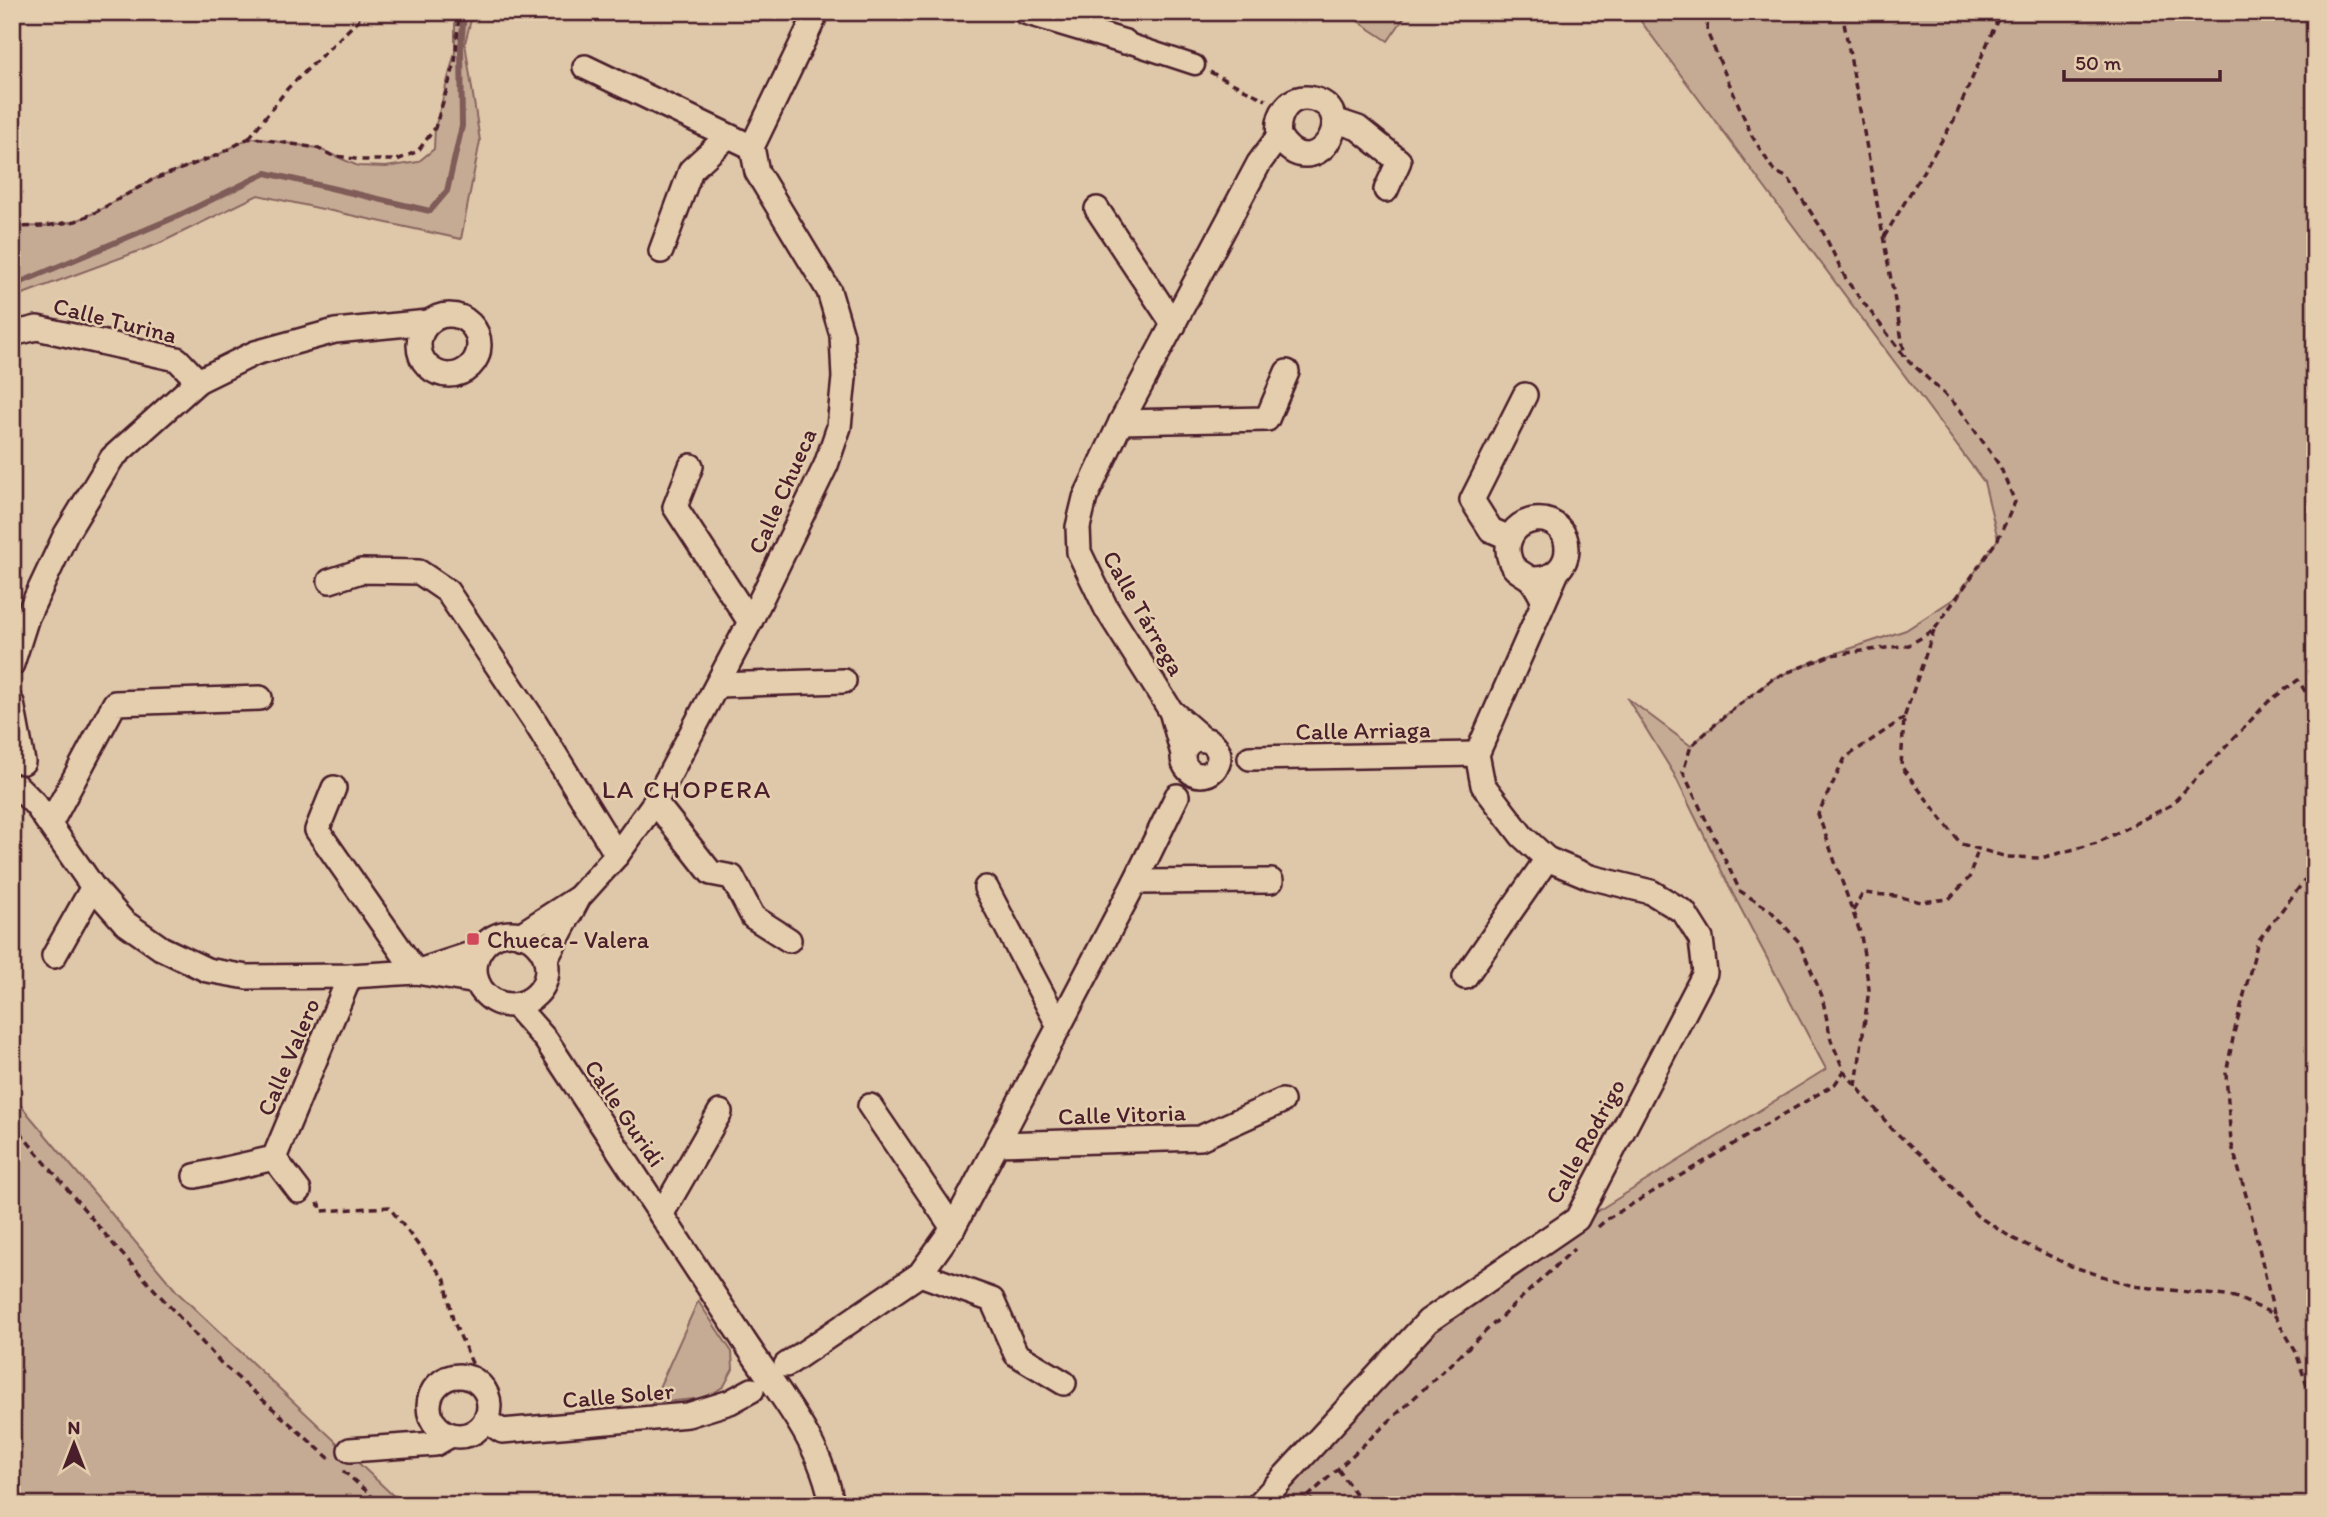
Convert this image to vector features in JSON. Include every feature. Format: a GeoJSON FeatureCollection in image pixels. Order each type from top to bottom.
{"type":"FeatureCollection","features":[{"type":"Feature","properties":{"kind":"street"},"geometry":{"type":"LineString","coordinates":[[585,67],[752,147],[817,12]]}},
{"type":"Feature","properties":{"kind":"street"},"geometry":{"type":"LineString","coordinates":[[1025,12],[1195,65]]}},
{"type":"Feature","properties":{"kind":"street"},"geometry":{"type":"LineString","coordinates":[[1279,136],[1284,145],[1293,151],[1314,153],[1330,141],[1334,131],[1334,120],[1329,110],[1312,98],[1301,98],[1283,109]]}},
{"type":"Feature","properties":{"kind":"street","name":"Calle Tárrega"},"geometry":{"type":"LineString","coordinates":[[1184,758],[1171,711],[1107,608],[1079,552],[1078,527],[1085,498],[1121,422],[1259,163],[1279,136],[1277,126],[1283,109]]}},
{"type":"Feature","properties":{"kind":"street"},"geometry":{"type":"LineString","coordinates":[[1334,120],[1358,128],[1399,161],[1387,190]]}},
{"type":"Feature","properties":{"kind":"street"},"geometry":{"type":"LineString","coordinates":[[661,251],[691,170],[727,136]]}},
{"type":"Feature","properties":{"kind":"street","name":"Calle Chueca"},"geometry":{"type":"LineString","coordinates":[[546,959],[579,897],[617,855],[656,802],[750,622],[826,465],[839,427],[845,378],[842,335],[829,291],[757,172],[752,147]]}},
{"type":"Feature","properties":{"kind":"street"},"geometry":{"type":"LineString","coordinates":[[1097,209],[1174,325]]}},
{"type":"Feature","properties":{"kind":"street"},"geometry":{"type":"LineString","coordinates":[[12,664],[27,617],[66,534],[112,458],[198,381],[256,353],[335,331],[429,322]]}},
{"type":"Feature","properties":{"kind":"street","name":"Calle Turina"},"geometry":{"type":"LineString","coordinates":[[12,334],[37,328],[177,359],[198,381]]}},
{"type":"Feature","properties":{"kind":"street"},"geometry":{"type":"LineString","coordinates":[[1121,422],[1267,419],[1287,372]]}},
{"type":"Feature","properties":{"kind":"street"},"geometry":{"type":"LineString","coordinates":[[1510,538],[1491,530],[1472,500],[1525,395]]}},
{"type":"Feature","properties":{"kind":"street","name":"Calle Chueca"},"geometry":{"type":"LineString","coordinates":[[691,466],[675,507],[750,622]]}},
{"type":"Feature","properties":{"kind":"street"},"geometry":{"type":"LineString","coordinates":[[1477,754],[1544,600],[1565,563],[1566,540],[1561,530],[1540,519],[1529,520],[1517,527],[1510,538],[1510,563],[1519,573],[1530,579],[1544,600]]}},
{"type":"Feature","properties":{"kind":"street"},"geometry":{"type":"LineString","coordinates":[[330,581],[361,571],[419,572],[447,591],[535,722],[617,855]]}},
{"type":"Feature","properties":{"kind":"street"},"geometry":{"type":"LineString","coordinates":[[1530,579],[1540,579],[1558,572]]}},
{"type":"Feature","properties":{"kind":"street"},"geometry":{"type":"LineString","coordinates":[[718,685],[844,681]]}},
{"type":"Feature","properties":{"kind":"street"},"geometry":{"type":"LineString","coordinates":[[50,824],[115,703],[260,698]]}},
{"type":"Feature","properties":{"kind":"street","name":"Calle Tárrega"},"geometry":{"type":"LineString","coordinates":[[1171,711],[1209,743]]}},
{"type":"Feature","properties":{"kind":"street"},"geometry":{"type":"LineString","coordinates":[[13,716],[19,773]]}},
{"type":"Feature","properties":{"kind":"street"},"geometry":{"type":"LineString","coordinates":[[1191,742],[1209,743],[1219,758],[1210,773],[1192,773],[1184,758],[1191,742]]}},
{"type":"Feature","properties":{"kind":"street","name":"Calle Arriaga"},"geometry":{"type":"LineString","coordinates":[[1209,743],[1250,758]]}},
{"type":"Feature","properties":{"kind":"street","name":"Calle Arriaga"},"geometry":{"type":"LineString","coordinates":[[1210,773],[1250,758],[1477,754]]}},
{"type":"Feature","properties":{"kind":"street","name":"Calle Rodrigo"},"geometry":{"type":"LineString","coordinates":[[1258,1505],[1428,1321],[1577,1219],[1705,973],[1701,939],[1684,912],[1651,892],[1590,877],[1546,859],[1522,836],[1483,785],[1477,754]]}},
{"type":"Feature","properties":{"kind":"street","name":"Calle Vitoria"},"geometry":{"type":"LineString","coordinates":[[786,1365],[920,1275],[953,1228],[1177,796],[1184,758]]}},
{"type":"Feature","properties":{"kind":"street","name":"Calle Valero"},"geometry":{"type":"LineString","coordinates":[[19,773],[36,805],[93,887],[124,922],[161,948],[207,970],[247,978],[416,972],[477,982]]}},
{"type":"Feature","properties":{"kind":"street","name":"Calle Vitoria"},"geometry":{"type":"LineString","coordinates":[[1177,796],[1210,773]]}},
{"type":"Feature","properties":{"kind":"street"},"geometry":{"type":"LineString","coordinates":[[334,788],[317,830],[416,972]]}},
{"type":"Feature","properties":{"kind":"street"},"geometry":{"type":"LineString","coordinates":[[656,802],[712,873],[732,877],[753,917],[789,940]]}},
{"type":"Feature","properties":{"kind":"street"},"geometry":{"type":"LineString","coordinates":[[1465,977],[1546,859]]}},
{"type":"Feature","properties":{"kind":"street"},"geometry":{"type":"LineString","coordinates":[[1135,881],[1271,881]]}},
{"type":"Feature","properties":{"kind":"street"},"geometry":{"type":"LineString","coordinates":[[54,956],[93,887]]}},
{"type":"Feature","properties":{"kind":"street"},"geometry":{"type":"LineString","coordinates":[[986,888],[1059,1026]]}},
{"type":"Feature","properties":{"kind":"street","name":"Calle Chueca"},"geometry":{"type":"LineString","coordinates":[[520,935],[579,897]]}},
{"type":"Feature","properties":{"kind":"street"},"geometry":{"type":"LineString","coordinates":[[520,935],[540,948],[546,959],[546,980],[541,989],[525,1002],[506,1005],[488,997],[477,982],[475,971],[480,951],[488,942],[497,936],[520,935]]}},
{"type":"Feature","properties":{"kind":"street","name":"Calle Valero"},"geometry":{"type":"LineString","coordinates":[[416,972],[480,951]]}},
{"type":"Feature","properties":{"kind":"street","name":"Calle Valero"},"geometry":{"type":"LineString","coordinates":[[274,1158],[350,976]]}},
{"type":"Feature","properties":{"kind":"street","name":"Calle Guridi"},"geometry":{"type":"LineString","coordinates":[[541,989],[546,1040]]}},
{"type":"Feature","properties":{"kind":"street","name":"Calle Guridi"},"geometry":{"type":"LineString","coordinates":[[515,1005],[546,1040],[799,1421],[816,1454],[832,1505]]}},
{"type":"Feature","properties":{"kind":"street","name":"Calle Vitoria"},"geometry":{"type":"LineString","coordinates":[[997,1144],[1200,1138],[1282,1101]]}},
{"type":"Feature","properties":{"kind":"street"},"geometry":{"type":"LineString","coordinates":[[870,1106],[953,1228]]}},
{"type":"Feature","properties":{"kind":"street","name":"Calle Guridi"},"geometry":{"type":"LineString","coordinates":[[661,1215],[720,1112]]}},
{"type":"Feature","properties":{"kind":"street"},"geometry":{"type":"LineString","coordinates":[[195,1176],[274,1158],[299,1191]]}},
{"type":"Feature","properties":{"kind":"street"},"geometry":{"type":"LineString","coordinates":[[920,1275],[992,1300],[1016,1354],[1064,1383]]}},
{"type":"Feature","properties":{"kind":"street"},"geometry":{"type":"LineString","coordinates":[[771,1356],[786,1365],[790,1378],[785,1390],[770,1398],[760,1396],[752,1390],[747,1374],[756,1360],[771,1356]]}},
{"type":"Feature","properties":{"kind":"street"},"geometry":{"type":"LineString","coordinates":[[340,1459],[435,1444],[451,1435],[468,1434],[478,1429],[486,1420],[489,1398],[484,1388],[475,1380],[464,1376],[453,1376],[442,1381],[429,1399],[433,1422],[451,1435]]}},
{"type":"Feature","properties":{"kind":"street","name":"Calle Soler"},"geometry":{"type":"LineString","coordinates":[[486,1420],[502,1431],[688,1415],[730,1402],[752,1390]]}},
{"type":"Feature","properties":{"kind":"path"},"geometry":{"type":"LineString","coordinates":[[247,139],[288,88],[367,12]]}},
{"type":"Feature","properties":{"kind":"path"},"geometry":{"type":"LineString","coordinates":[[12,227],[46,226],[76,221],[152,180],[218,155],[247,139],[317,148],[331,155],[375,161],[397,160],[418,151],[435,128],[455,63],[459,12]]}},
{"type":"Feature","properties":{"kind":"path"},"geometry":{"type":"LineString","coordinates":[[1708,12],[1707,32],[1752,136],[1774,171],[1788,178],[1820,226],[1847,281],[1906,358],[1959,408],[2000,466],[2015,502],[1998,539],[1934,630],[1904,718],[1901,766],[1961,844],[2007,857],[2041,858],[2097,843],[2171,805],[2268,702],[2298,681],[2315,707]]}},
{"type":"Feature","properties":{"kind":"path"},"geometry":{"type":"LineString","coordinates":[[1842,12],[1906,358]]}},
{"type":"Feature","properties":{"kind":"path"},"geometry":{"type":"LineString","coordinates":[[1884,237],[1954,120],[2001,12]]}},
{"type":"Feature","properties":{"kind":"path"},"geometry":{"type":"LineString","coordinates":[[1195,65],[1283,109]]}},
{"type":"Feature","properties":{"kind":"path"},"geometry":{"type":"LineString","coordinates":[[1934,630],[1909,645],[1831,655],[1774,678],[1691,746],[1683,772],[1740,891],[1770,910],[1799,942],[1822,996],[1831,1040],[1844,1071],[1892,1129],[1941,1173],[1976,1215],[2012,1238],[2071,1266],[2133,1286],[2235,1297],[2274,1314]]}},
{"type":"Feature","properties":{"kind":"path"},"geometry":{"type":"LineString","coordinates":[[1856,1087],[1869,989],[1861,935],[1818,814],[1845,758],[1904,718]]}},
{"type":"Feature","properties":{"kind":"path"},"geometry":{"type":"LineString","coordinates":[[1853,911],[1863,893],[1921,902],[1949,899],[1969,878],[1979,849]]}},
{"type":"Feature","properties":{"kind":"path"},"geometry":{"type":"LineString","coordinates":[[2315,867],[2258,941],[2226,1074],[2231,1142],[2251,1213],[2274,1314],[2296,1352],[2315,1411]]}},
{"type":"Feature","properties":{"kind":"path"},"geometry":{"type":"LineString","coordinates":[[1597,1228],[1607,1219],[1835,1084],[1844,1071]]}},
{"type":"Feature","properties":{"kind":"path"},"geometry":{"type":"LineString","coordinates":[[12,1123],[114,1245],[221,1363],[340,1459],[376,1505]]}},
{"type":"Feature","properties":{"kind":"path"},"geometry":{"type":"LineString","coordinates":[[299,1191],[312,1205],[320,1204],[321,1211],[389,1207],[445,1280],[453,1320],[484,1388]]}},
{"type":"Feature","properties":{"kind":"path"},"geometry":{"type":"LineString","coordinates":[[1299,1505],[1577,1247]]}},
{"type":"Feature","properties":{"kind":"path"},"geometry":{"type":"LineString","coordinates":[[1338,1469],[1361,1502],[1360,1505]]}},
{"type":"Feature","properties":{"kind":"shaded area"},"geometry":{"type":"Polygon","coordinates":[[[455,12],[473,12],[465,43],[480,141],[461,239],[258,195],[158,244],[12,298],[12,227],[76,221],[152,180],[218,155],[247,139],[317,148],[358,166],[386,167],[418,162],[434,149],[435,128],[455,52],[455,12]]]}},
{"type":"Feature","properties":{"kind":"shaded area"},"geometry":{"type":"Polygon","coordinates":[[[1344,12],[1408,12],[1388,41],[1344,12]]]}},
{"type":"Feature","properties":{"kind":"shaded area"},"geometry":{"type":"Polygon","coordinates":[[[1634,12],[2315,12],[2315,1505],[1317,1505],[1309,1496],[1299,1505],[1277,1505],[1307,1464],[1439,1328],[1596,1212],[1826,1069],[1733,894],[1674,774],[1627,698],[1691,746],[1774,678],[1831,655],[1906,630],[1958,596],[1998,539],[1984,482],[1634,12]]]}},
{"type":"Feature","properties":{"kind":"shaded area"},"geometry":{"type":"Polygon","coordinates":[[[12,1095],[178,1293],[401,1505],[12,1505],[12,1095]]]}},
{"type":"Feature","properties":{"kind":"shaded area"},"geometry":{"type":"Polygon","coordinates":[[[698,1301],[732,1352],[733,1369],[724,1386],[706,1398],[652,1403],[698,1301]]]}},
{"type":"Feature","properties":{"kind":"waterway"},"geometry":{"type":"LineString","coordinates":[[12,286],[178,216],[266,173],[430,211],[447,191],[462,126],[461,47],[464,12]]}},
{"type":"Feature","properties":{"kind":"place","name":"Chueca - Valera"},"geometry":{"type":"Point","coordinates":[473,939]}},
{"type":"Feature","properties":{"kind":"district","name":"LA CHOPERA"},"geometry":{"type":"Point","coordinates":[687,789]}}]}
